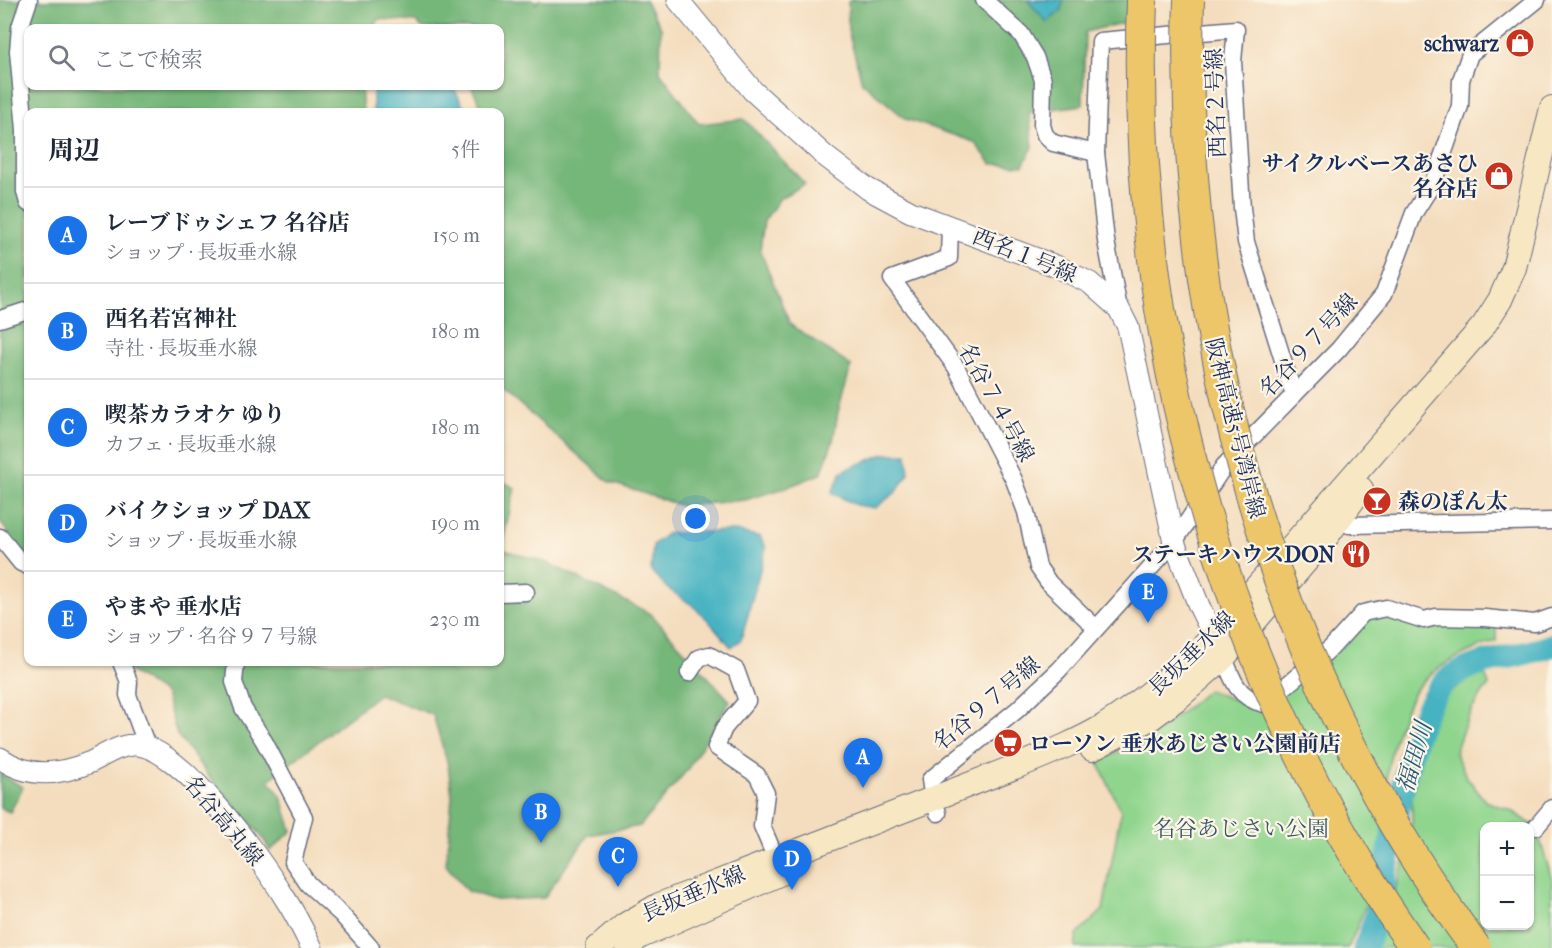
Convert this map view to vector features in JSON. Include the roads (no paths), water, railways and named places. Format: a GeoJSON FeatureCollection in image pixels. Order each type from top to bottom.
{"type":"FeatureCollection","features":[{"type":"Feature","properties":{"kind":"highway"},"geometry":{"type":"LineString","coordinates":[[1142,0],[1142,123],[1149,228],[1165,345],[1195,474],[1214,540],[1238,608],[1263,672],[1293,738],[1357,860],[1414,948]]}},
{"type":"Feature","properties":{"kind":"highway","name":"阪神高速5号湾岸線"},"geometry":{"type":"LineString","coordinates":[[1189,0],[1191,147],[1203,274],[1227,403],[1259,523],[1281,588],[1335,715],[1402,838],[1476,948]]}},
{"type":"Feature","properties":{"kind":"main road","name":"長坂垂水線"},"geometry":{"type":"LineString","coordinates":[[627,948],[639,937],[781,872],[936,806],[1064,746],[1103,726],[1219,646],[1333,512],[1460,356],[1500,300],[1514,268],[1552,108]]}},
{"type":"Feature","properties":{"kind":"main road","name":"長坂垂水線"},"geometry":{"type":"LineString","coordinates":[[1333,512],[1357,493],[1497,332],[1528,273],[1552,173]]}},
{"type":"Feature","properties":{"kind":"main road","name":"長坂垂水線"},"geometry":{"type":"LineString","coordinates":[[598,948],[625,925],[649,910],[776,859],[936,806]]}},
{"type":"Feature","properties":{"kind":"street"},"geometry":{"type":"LineString","coordinates":[[24,119],[18,51],[21,27],[29,0]]}},
{"type":"Feature","properties":{"kind":"street","name":"西名１号線"},"geometry":{"type":"LineString","coordinates":[[678,0],[753,91],[825,156],[868,189],[911,212],[1065,270],[1090,283],[1119,309],[1128,327],[1174,542],[1199,606],[1219,646]]}},
{"type":"Feature","properties":{"kind":"street"},"geometry":{"type":"LineString","coordinates":[[984,0],[1021,34],[1035,57],[1043,80],[1042,125],[1045,135],[1053,142],[1096,153]]}},
{"type":"Feature","properties":{"kind":"street","name":"名谷９７号線"},"geometry":{"type":"LineString","coordinates":[[936,806],[930,780],[1017,710],[1059,670],[1174,542],[1224,466],[1339,349],[1384,294],[1414,213],[1433,183],[1460,106],[1461,80],[1470,54],[1537,0]]}},
{"type":"Feature","properties":{"kind":"street","name":"西名２号線"},"geometry":{"type":"LineString","coordinates":[[1119,309],[1106,241],[1096,153],[1100,41],[1236,29],[1233,61],[1246,242],[1294,395]]}},
{"type":"Feature","properties":{"kind":"street","name":"名谷７４号線"},"geometry":{"type":"LineString","coordinates":[[950,225],[949,258],[892,279],[956,367],[1014,480],[1026,512],[1038,567],[1049,583],[1096,628]]}},
{"type":"Feature","properties":{"kind":"street"},"geometry":{"type":"LineString","coordinates":[[0,319],[24,311]]}},
{"type":"Feature","properties":{"kind":"street"},"geometry":{"type":"LineString","coordinates":[[1333,512],[1349,525],[1552,521]]}},
{"type":"Feature","properties":{"kind":"street"},"geometry":{"type":"LineString","coordinates":[[0,537],[24,564]]}},
{"type":"Feature","properties":{"kind":"street"},"geometry":{"type":"LineString","coordinates":[[504,593],[526,592]]}},
{"type":"Feature","properties":{"kind":"street"},"geometry":{"type":"LineString","coordinates":[[1219,646],[1231,678],[1239,689],[1250,701],[1264,704],[1340,638],[1363,613],[1386,608],[1424,620],[1436,617],[1535,622],[1552,617]]}},
{"type":"Feature","properties":{"kind":"street"},"geometry":{"type":"LineString","coordinates":[[689,673],[699,658],[709,655],[736,670],[747,701],[724,728],[716,747],[757,776],[766,793],[762,826],[776,859]]}},
{"type":"Feature","properties":{"kind":"street"},"geometry":{"type":"LineString","coordinates":[[0,758],[14,768],[39,774],[64,771],[92,761],[109,751],[133,744],[147,746],[128,695],[129,681],[123,666]]}},
{"type":"Feature","properties":{"kind":"street"},"geometry":{"type":"LineString","coordinates":[[236,666],[234,682],[243,708],[264,741],[304,817],[293,862],[308,884],[341,914],[371,948]]}},
{"type":"Feature","properties":{"kind":"street","name":"名谷高丸線"},"geometry":{"type":"LineString","coordinates":[[147,746],[177,765],[218,806],[288,901],[312,948]]}},
{"type":"Feature","properties":{"kind":"street"},"geometry":{"type":"LineString","coordinates":[[1536,827],[1552,808]]}},
{"type":"Feature","properties":{"kind":"water"},"geometry":{"type":"Polygon","coordinates":[[[1027,0],[1063,0],[1062,10],[1047,22],[1027,0]]]}},
{"type":"Feature","properties":{"kind":"water"},"geometry":{"type":"Polygon","coordinates":[[[373,90],[455,90],[464,108],[373,108],[373,90]]]}},
{"type":"Feature","properties":{"kind":"water"},"geometry":{"type":"Polygon","coordinates":[[[884,454],[907,454],[909,473],[895,493],[875,508],[856,505],[832,493],[842,471],[884,454]]]}},
{"type":"Feature","properties":{"kind":"water"},"geometry":{"type":"Polygon","coordinates":[[[735,531],[760,537],[766,548],[741,640],[731,647],[707,619],[692,605],[667,588],[651,571],[653,545],[668,533],[735,531]]]}},
{"type":"Feature","properties":{"kind":"waterway","name":"福田川"},"geometry":{"type":"LineString","coordinates":[[1365,948],[1378,909],[1403,784],[1413,748],[1424,716],[1437,691],[1452,676],[1476,665],[1552,645]]}},
{"type":"Feature","properties":{"kind":"place","name":"schwarz"},"geometry":{"type":"Point","coordinates":[1520,43]}},
{"type":"Feature","properties":{"kind":"place","name":"サイクルベースあさひ 名谷店"},"geometry":{"type":"Point","coordinates":[1499,176]}},
{"type":"Feature","properties":{"kind":"place","name":"森のぽん太"},"geometry":{"type":"Point","coordinates":[1377,501]}},
{"type":"Feature","properties":{"kind":"place","name":"ステーキハウスDON"},"geometry":{"type":"Point","coordinates":[1356,554]}},
{"type":"Feature","properties":{"kind":"place","name":"やまや 垂水店"},"geometry":{"type":"Point","coordinates":[1148,623]}},
{"type":"Feature","properties":{"kind":"place","name":"ローソン 垂水あじさい公園前店"},"geometry":{"type":"Point","coordinates":[1008,743]}},
{"type":"Feature","properties":{"kind":"place","name":"レーブドゥシェフ 名谷店"},"geometry":{"type":"Point","coordinates":[863,788]}},
{"type":"Feature","properties":{"kind":"place","name":"西名若宮神社"},"geometry":{"type":"Point","coordinates":[541,843]}},
{"type":"Feature","properties":{"kind":"place","name":"喫茶カラオケ ゆり"},"geometry":{"type":"Point","coordinates":[618,887]}},
{"type":"Feature","properties":{"kind":"place","name":"バイクショップ DAX"},"geometry":{"type":"Point","coordinates":[792,890]}},
{"type":"Feature","properties":{"kind":"park label","name":"名谷あじさい公園"},"geometry":{"type":"Point","coordinates":[1241,828]}}]}
